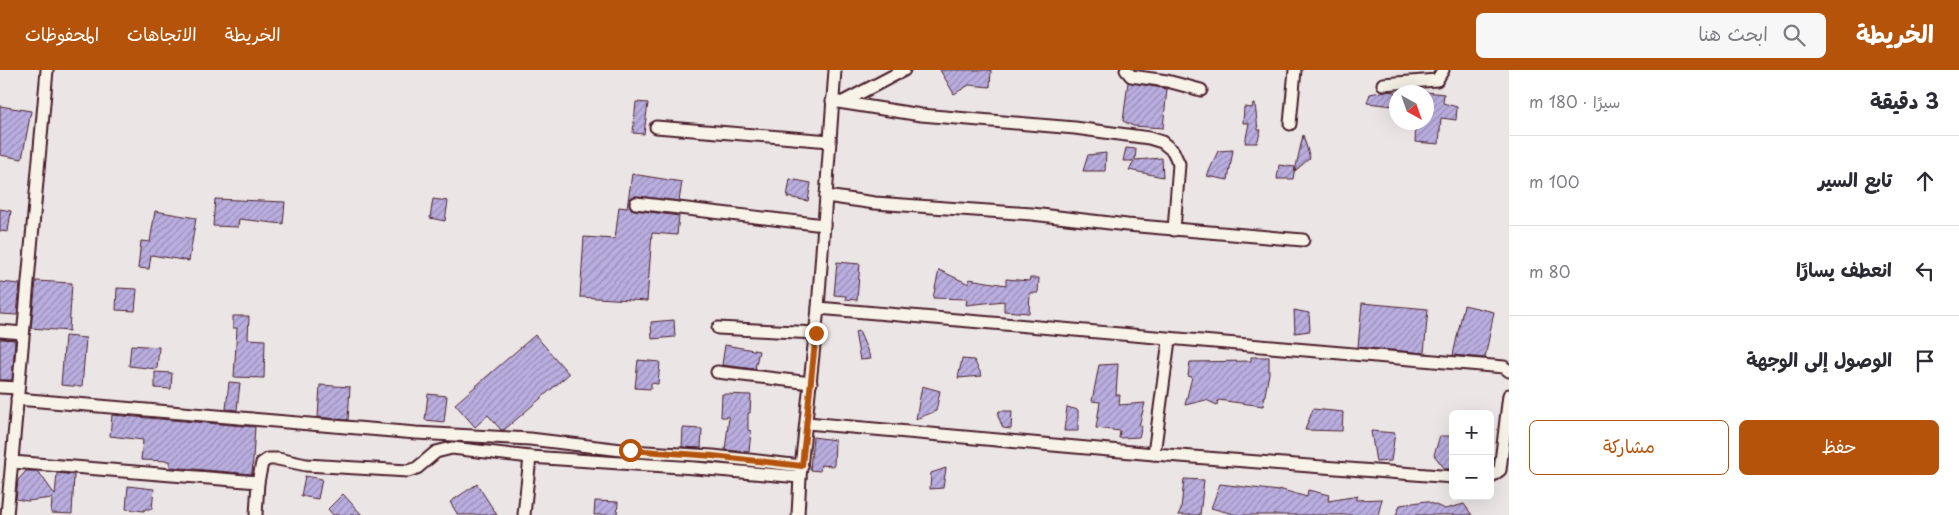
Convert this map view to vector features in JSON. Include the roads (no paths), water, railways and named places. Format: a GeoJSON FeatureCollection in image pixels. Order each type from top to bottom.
{"type":"FeatureCollection","features":[{"type":"Feature","properties":{"kind":"street"},"geometry":{"type":"LineString","coordinates":[[7,515],[47,70]]}},
{"type":"Feature","properties":{"kind":"street"},"geometry":{"type":"LineString","coordinates":[[798,515],[816,333],[830,141],[838,102],[835,70]]}},
{"type":"Feature","properties":{"kind":"street"},"geometry":{"type":"LineString","coordinates":[[838,102],[904,70]]}},
{"type":"Feature","properties":{"kind":"street"},"geometry":{"type":"LineString","coordinates":[[1126,70],[1131,76],[1166,81],[1201,90]]}},
{"type":"Feature","properties":{"kind":"street"},"geometry":{"type":"LineString","coordinates":[[1290,124],[1295,70]]}},
{"type":"Feature","properties":{"kind":"street"},"geometry":{"type":"LineString","coordinates":[[1383,84],[1437,80],[1443,70]]}},
{"type":"Feature","properties":{"kind":"street"},"geometry":{"type":"LineString","coordinates":[[838,102],[921,115],[1076,128],[1149,138],[1162,142],[1173,151],[1179,164],[1174,230]]}},
{"type":"Feature","properties":{"kind":"street"},"geometry":{"type":"LineString","coordinates":[[656,127],[830,141]]}},
{"type":"Feature","properties":{"kind":"street"},"geometry":{"type":"LineString","coordinates":[[826,196],[875,202],[1032,214],[1174,230],[1303,240]]}},
{"type":"Feature","properties":{"kind":"street"},"geometry":{"type":"LineString","coordinates":[[636,202],[824,225]]}},
{"type":"Feature","properties":{"kind":"street"},"geometry":{"type":"LineString","coordinates":[[818,308],[1169,340],[1504,367],[1509,371]]}},
{"type":"Feature","properties":{"kind":"street"},"geometry":{"type":"LineString","coordinates":[[718,328],[816,333]]}},
{"type":"Feature","properties":{"kind":"street"},"geometry":{"type":"LineString","coordinates":[[0,331],[23,333]]}},
{"type":"Feature","properties":{"kind":"street"},"geometry":{"type":"LineString","coordinates":[[1154,454],[1169,340]]}},
{"type":"Feature","properties":{"kind":"street"},"geometry":{"type":"LineString","coordinates":[[717,372],[811,383]]}},
{"type":"Feature","properties":{"kind":"street"},"geometry":{"type":"LineString","coordinates":[[0,387],[18,394],[406,432],[530,439],[630,450],[713,456],[801,472]]}},
{"type":"Feature","properties":{"kind":"street"},"geometry":{"type":"LineString","coordinates":[[1494,474],[1500,470],[1509,395]]}},
{"type":"Feature","properties":{"kind":"street"},"geometry":{"type":"LineString","coordinates":[[807,423],[1154,454],[1449,477]]}},
{"type":"Feature","properties":{"kind":"street"},"geometry":{"type":"LineString","coordinates":[[256,515],[258,482],[262,463],[268,459],[306,465],[408,471],[417,468],[436,452],[452,448],[530,457],[801,472]]}},
{"type":"Feature","properties":{"kind":"street"},"geometry":{"type":"LineString","coordinates":[[524,515],[530,457]]}},
{"type":"Feature","properties":{"kind":"street"},"geometry":{"type":"LineString","coordinates":[[12,462],[258,482]]}}]}
